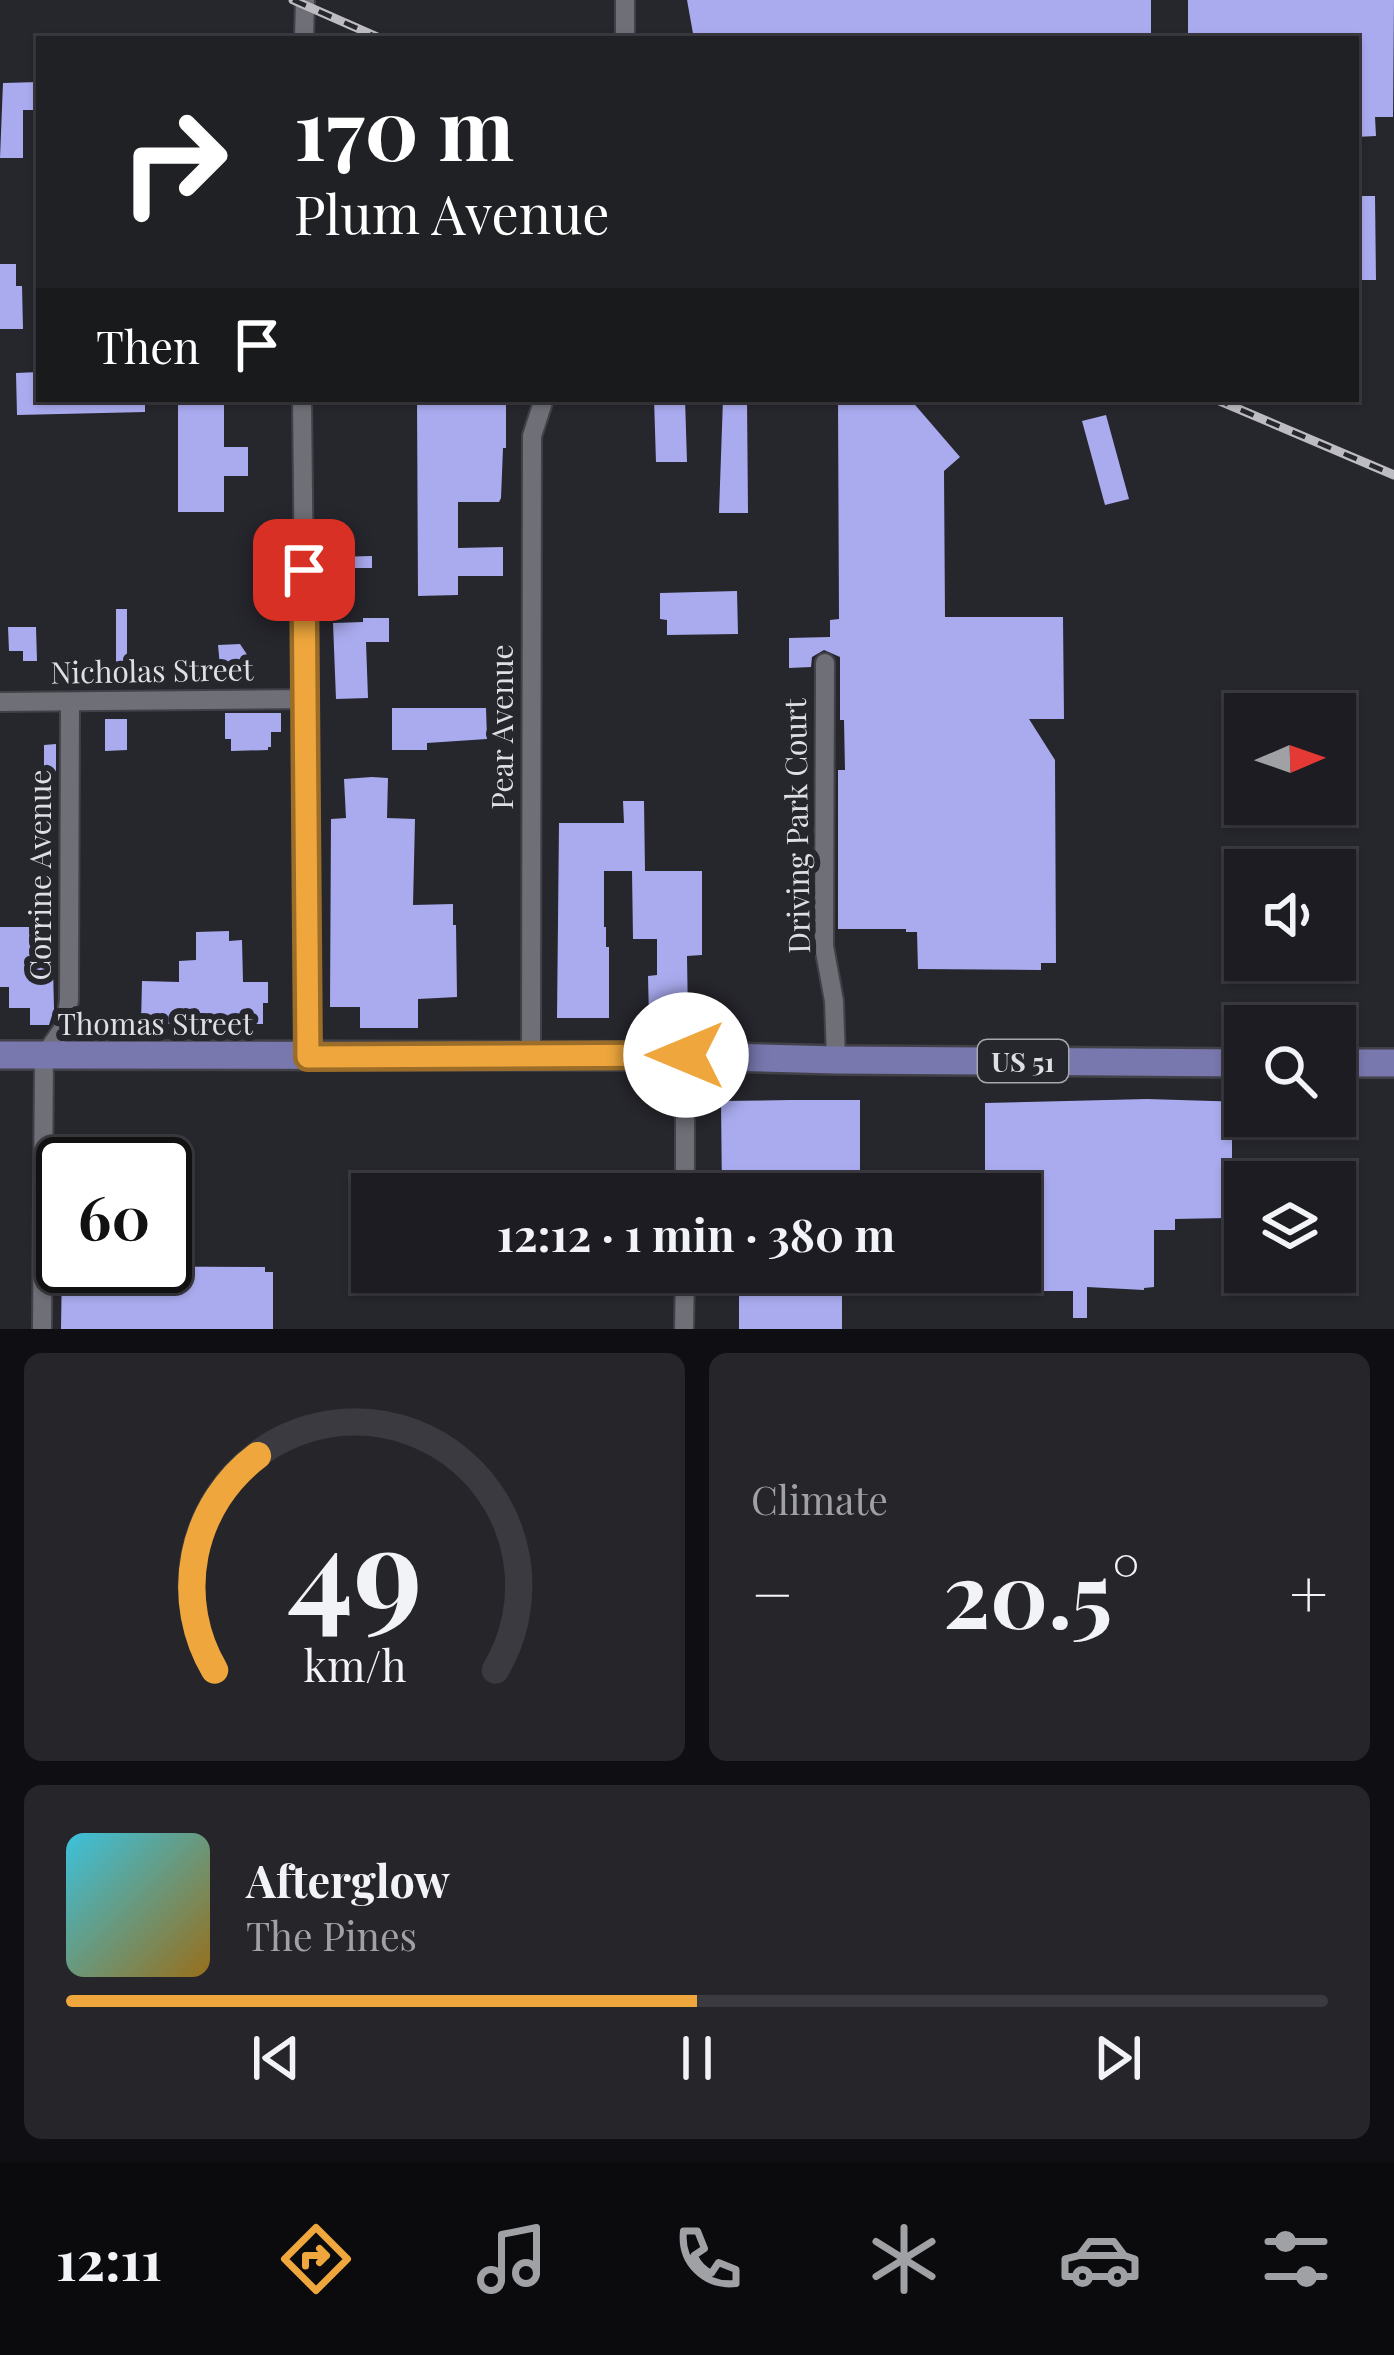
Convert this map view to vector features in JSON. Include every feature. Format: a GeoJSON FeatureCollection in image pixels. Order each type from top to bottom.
{"type":"FeatureCollection","features":[{"type":"Feature","properties":{"kind":"main road","name":"Thomas Street"},"geometry":{"type":"LineString","coordinates":[[0,1055],[686,1055],[1224,1063]]}},
{"type":"Feature","properties":{"kind":"main road"},"geometry":{"type":"LineString","coordinates":[[1356,1063],[1394,1064]]}},
{"type":"Feature","properties":{"kind":"street"},"geometry":{"type":"LineString","coordinates":[[304,36],[305,0]]}},
{"type":"Feature","properties":{"kind":"street"},"geometry":{"type":"LineString","coordinates":[[625,0],[625,36]]}},
{"type":"Feature","properties":{"kind":"street"},"geometry":{"type":"LineString","coordinates":[[302,402],[308,1057]]}},
{"type":"Feature","properties":{"kind":"street","name":"Pear Avenue"},"geometry":{"type":"LineString","coordinates":[[531,1056],[532,436],[543,402]]}},
{"type":"Feature","properties":{"kind":"street","name":"Driving Park Court"},"geometry":{"type":"LineString","coordinates":[[825,663],[824,946],[834,1001],[836,1060]]}},
{"type":"Feature","properties":{"kind":"street","name":"Nicholas Street"},"geometry":{"type":"LineString","coordinates":[[0,702],[306,699]]}},
{"type":"Feature","properties":{"kind":"street","name":"Corrine Avenue"},"geometry":{"type":"LineString","coordinates":[[42,1329],[44,1055],[64,1026],[69,1000],[70,702]]}},
{"type":"Feature","properties":{"kind":"street"},"geometry":{"type":"LineString","coordinates":[[685,1173],[686,1055]]}},
{"type":"Feature","properties":{"kind":"street"},"geometry":{"type":"LineString","coordinates":[[684,1329],[685,1293]]}},
{"type":"Feature","properties":{"kind":"building"},"geometry":{"type":"Polygon","coordinates":[[[687,0],[1151,0],[1151,36],[693,36],[687,0]]]}},
{"type":"Feature","properties":{"kind":"building"},"geometry":{"type":"Polygon","coordinates":[[[1188,0],[1394,0],[1393,117],[1375,117],[1376,136],[1359,137],[1359,36],[1188,36],[1188,0]]]}},
{"type":"Feature","properties":{"kind":"building"},"geometry":{"type":"Polygon","coordinates":[[[36,82],[36,110],[23,110],[23,158],[0,158],[3,83],[36,82]]]}},
{"type":"Feature","properties":{"kind":"building"},"geometry":{"type":"Polygon","coordinates":[[[1359,196],[1375,196],[1376,280],[1359,280],[1359,196]]]}},
{"type":"Feature","properties":{"kind":"building"},"geometry":{"type":"Polygon","coordinates":[[[0,264],[16,264],[16,286],[22,286],[23,329],[0,329],[0,264]]]}},
{"type":"Feature","properties":{"kind":"building"},"geometry":{"type":"Polygon","coordinates":[[[36,372],[36,402],[145,402],[145,412],[17,415],[16,373],[36,372]]]}},
{"type":"Feature","properties":{"kind":"building"},"geometry":{"type":"Polygon","coordinates":[[[178,402],[224,402],[224,447],[248,447],[248,476],[224,476],[224,512],[178,512],[178,402]]]}},
{"type":"Feature","properties":{"kind":"building"},"geometry":{"type":"Polygon","coordinates":[[[417,402],[506,402],[501,498],[499,502],[458,502],[458,548],[503,547],[503,576],[458,576],[458,595],[418,596],[417,402]]]}},
{"type":"Feature","properties":{"kind":"building"},"geometry":{"type":"Polygon","coordinates":[[[654,402],[685,402],[687,462],[656,462],[654,402]]]}},
{"type":"Feature","properties":{"kind":"building"},"geometry":{"type":"Polygon","coordinates":[[[723,402],[747,402],[748,513],[719,513],[723,402]]]}},
{"type":"Feature","properties":{"kind":"building"},"geometry":{"type":"Polygon","coordinates":[[[838,402],[913,402],[960,457],[944,471],[945,617],[1063,617],[1064,719],[1029,719],[1055,760],[1056,963],[1041,963],[1041,970],[918,969],[917,932],[838,929],[838,770],[845,770],[840,657],[824,650],[812,657],[811,667],[789,668],[789,638],[830,637],[830,620],[839,619],[838,402]]]}},
{"type":"Feature","properties":{"kind":"building"},"geometry":{"type":"Polygon","coordinates":[[[1106,415],[1129,499],[1105,505],[1082,421],[1106,415]]]}},
{"type":"Feature","properties":{"kind":"building"},"geometry":{"type":"Polygon","coordinates":[[[372,556],[372,568],[334,568],[334,557],[372,556]]]}},
{"type":"Feature","properties":{"kind":"building"},"geometry":{"type":"Polygon","coordinates":[[[737,591],[738,634],[667,635],[667,620],[660,619],[660,593],[737,591]]]}},
{"type":"Feature","properties":{"kind":"building"},"geometry":{"type":"Polygon","coordinates":[[[116,609],[127,609],[127,669],[116,669],[116,609]]]}},
{"type":"Feature","properties":{"kind":"building"},"geometry":{"type":"Polygon","coordinates":[[[363,618],[389,618],[389,642],[366,642],[368,698],[336,699],[333,623],[363,622],[363,618]]]}},
{"type":"Feature","properties":{"kind":"building"},"geometry":{"type":"Polygon","coordinates":[[[8,627],[36,627],[37,661],[23,661],[23,651],[9,651],[8,627]]]}},
{"type":"Feature","properties":{"kind":"building"},"geometry":{"type":"Polygon","coordinates":[[[240,644],[248,656],[241,662],[242,675],[221,677],[218,645],[240,644]]]}},
{"type":"Feature","properties":{"kind":"building"},"geometry":{"type":"Polygon","coordinates":[[[392,708],[486,708],[487,739],[427,743],[427,750],[392,750],[392,708]]]}},
{"type":"Feature","properties":{"kind":"building"},"geometry":{"type":"Polygon","coordinates":[[[225,713],[281,713],[281,732],[271,732],[268,750],[231,751],[231,739],[225,739],[225,713]]]}},
{"type":"Feature","properties":{"kind":"building"},"geometry":{"type":"Polygon","coordinates":[[[105,719],[127,719],[127,750],[105,751],[105,719]]]}},
{"type":"Feature","properties":{"kind":"building"},"geometry":{"type":"Polygon","coordinates":[[[56,744],[56,778],[44,777],[44,745],[56,744]]]}},
{"type":"Feature","properties":{"kind":"building"},"geometry":{"type":"Polygon","coordinates":[[[388,778],[387,818],[415,819],[413,905],[453,904],[457,997],[418,999],[418,1028],[360,1028],[360,1007],[330,1007],[331,819],[346,818],[344,779],[388,778]]]}},
{"type":"Feature","properties":{"kind":"building"},"geometry":{"type":"Polygon","coordinates":[[[623,801],[644,801],[645,871],[702,871],[702,955],[687,956],[688,1018],[649,1018],[648,976],[657,975],[657,939],[633,939],[632,871],[604,871],[609,1018],[557,1018],[559,823],[624,823],[623,801]]]}},
{"type":"Feature","properties":{"kind":"building"},"geometry":{"type":"Polygon","coordinates":[[[0,927],[52,927],[54,1009],[49,1025],[30,1025],[30,1008],[9,1008],[9,987],[0,987],[0,927]]]}},
{"type":"Feature","properties":{"kind":"building"},"geometry":{"type":"Polygon","coordinates":[[[229,931],[229,941],[242,940],[243,982],[268,982],[263,1024],[141,1024],[142,981],[179,982],[179,961],[196,960],[196,932],[229,931]]]}},
{"type":"Feature","properties":{"kind":"building"},"geometry":{"type":"Polygon","coordinates":[[[860,1100],[860,1173],[722,1173],[721,1101],[860,1100]]]}},
{"type":"Feature","properties":{"kind":"building"},"geometry":{"type":"Polygon","coordinates":[[[1224,1101],[1224,1137],[1232,1137],[1232,1161],[1224,1161],[1224,1218],[1175,1219],[1175,1230],[1154,1230],[1154,1287],[1087,1287],[1087,1318],[1073,1318],[1073,1291],[1041,1291],[1041,1173],[985,1173],[985,1103],[1224,1101]]]}},
{"type":"Feature","properties":{"kind":"building"},"geometry":{"type":"Polygon","coordinates":[[[192,1267],[265,1267],[265,1272],[273,1272],[273,1329],[61,1329],[62,1293],[192,1293],[192,1267]]]}},
{"type":"Feature","properties":{"kind":"building"},"geometry":{"type":"Polygon","coordinates":[[[739,1293],[842,1293],[842,1329],[739,1329],[739,1293]]]}},
{"type":"Feature","properties":{"kind":"railway"},"geometry":{"type":"LineString","coordinates":[[293,0],[375,36]]}},
{"type":"Feature","properties":{"kind":"railway"},"geometry":{"type":"LineString","coordinates":[[1222,402],[1394,475]]}},
{"type":"Feature","properties":{"kind":"route"},"geometry":{"type":"LineString","coordinates":[[304,570],[308,1057],[686,1055]]}}]}
